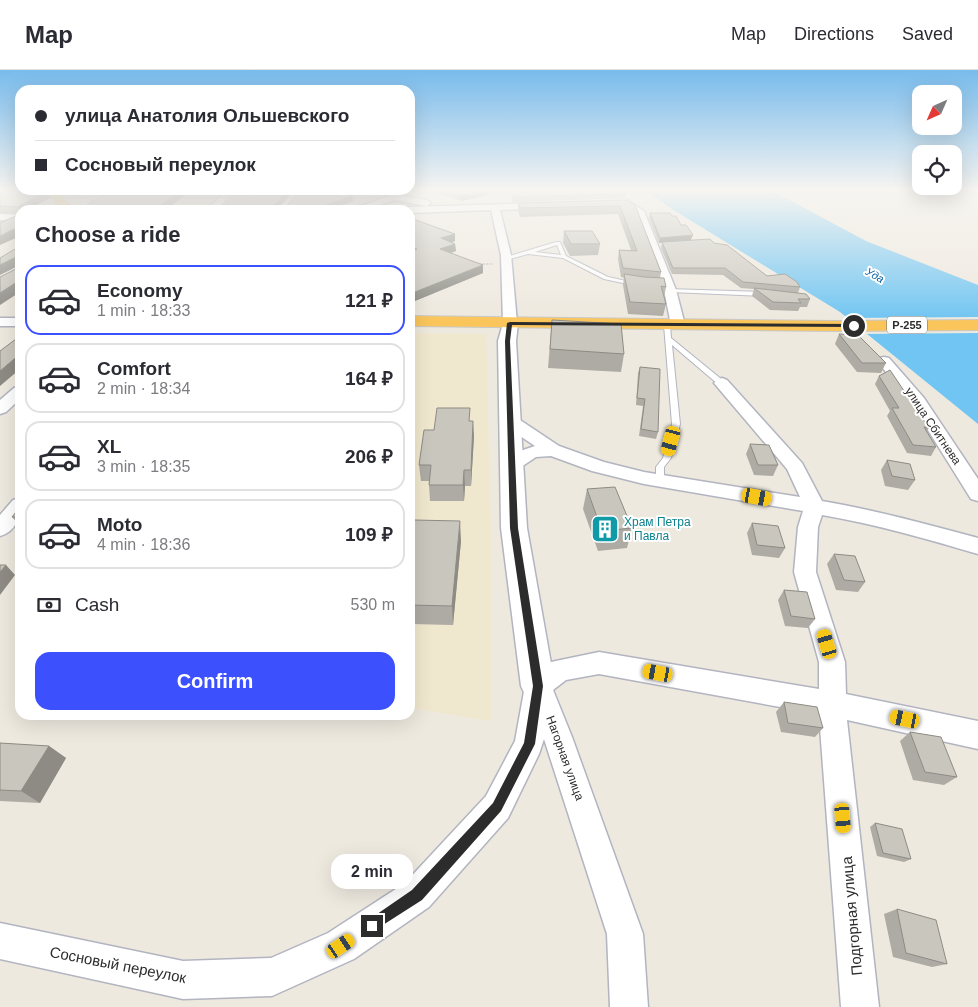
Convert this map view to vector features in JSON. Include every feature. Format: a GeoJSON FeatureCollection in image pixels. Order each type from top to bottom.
{"type":"FeatureCollection","features":[{"type":"Feature","properties":{"kind":"highway","name":"Р-255"},"geometry":{"type":"LineString","coordinates":[[415,320],[671,329],[978,325]]}},
{"type":"Feature","properties":{"kind":"street","name":"Нагорная улица"},"geometry":{"type":"LineString","coordinates":[[500,233],[506,261],[510,323],[508,341],[514,528],[538,686],[558,737],[625,934],[630,1007]]}},
{"type":"Feature","properties":{"kind":"street"},"geometry":{"type":"LineString","coordinates":[[650,233],[656,245],[666,287],[671,329]]}},
{"type":"Feature","properties":{"kind":"street"},"geometry":{"type":"LineString","coordinates":[[0,322],[15,322]]}},
{"type":"Feature","properties":{"kind":"street","name":"улица Сбитнева"},"geometry":{"type":"LineString","coordinates":[[884,361],[918,400],[978,494]]}},
{"type":"Feature","properties":{"kind":"street"},"geometry":{"type":"LineString","coordinates":[[722,383],[795,468],[815,508]]}},
{"type":"Feature","properties":{"kind":"street"},"geometry":{"type":"LineString","coordinates":[[0,409],[15,396]]}},
{"type":"Feature","properties":{"kind":"street"},"geometry":{"type":"LineString","coordinates":[[511,422],[552,450],[599,467],[660,480],[853,513],[978,546]]}},
{"type":"Feature","properties":{"kind":"street"},"geometry":{"type":"LineString","coordinates":[[511,465],[522,455],[535,450],[552,450]]}},
{"type":"Feature","properties":{"kind":"street","name":"Подгорная улица"},"geometry":{"type":"LineString","coordinates":[[815,508],[808,528],[805,572],[832,662],[832,704],[860,1007]]}},
{"type":"Feature","properties":{"kind":"street"},"geometry":{"type":"LineString","coordinates":[[0,529],[15,511]]}},
{"type":"Feature","properties":{"kind":"street"},"geometry":{"type":"LineString","coordinates":[[538,686],[560,670],[599,663],[832,704],[978,735]]}},
{"type":"Feature","properties":{"kind":"street","name":"Сосновый переулок"},"geometry":{"type":"LineString","coordinates":[[0,941],[184,980],[272,977],[341,946],[417,895],[497,807],[530,744],[538,686]]}},
{"type":"Feature","properties":{"kind":"lane"},"geometry":{"type":"LineString","coordinates":[[506,261],[558,243],[564,257]]}},
{"type":"Feature","properties":{"kind":"lane"},"geometry":{"type":"LineString","coordinates":[[528,253],[564,257],[606,278],[642,285]]}},
{"type":"Feature","properties":{"kind":"lane"},"geometry":{"type":"LineString","coordinates":[[666,287],[776,295]]}},
{"type":"Feature","properties":{"kind":"lane"},"geometry":{"type":"LineString","coordinates":[[671,329],[722,383]]}},
{"type":"Feature","properties":{"kind":"lane"},"geometry":{"type":"LineString","coordinates":[[660,480],[660,467],[667,458],[676,424],[671,329]]}},
{"type":"Feature","properties":{"kind":"path"},"geometry":{"type":"LineString","coordinates":[[475,264],[506,261]]}},
{"type":"Feature","properties":{"kind":"shaded area"},"geometry":{"type":"Polygon","coordinates":[[[415,333],[486,334],[491,533],[491,721],[415,709],[415,333]]]}},
{"type":"Feature","properties":{"kind":"water","name":"Уда"},"geometry":{"type":"Polygon","coordinates":[[[710,233],[851,233],[866,241],[978,285],[978,424],[840,312],[710,233]]]}},
{"type":"Feature","properties":{"kind":"pier"},"geometry":{"type":"Polygon","coordinates":[[[978,317],[978,333],[864,334],[845,318],[978,317]]]}},
{"type":"Feature","properties":{"kind":"building"},"geometry":{"type":"Polygon","coordinates":[[[415,233],[451,233],[455,234],[441,238],[455,244],[440,249],[483,265],[415,292],[415,250],[417,249],[415,248],[415,233]]]}},
{"type":"Feature","properties":{"kind":"building"},"geometry":{"type":"Polygon","coordinates":[[[565,233],[593,233],[600,244],[571,244],[565,233]]]}},
{"type":"Feature","properties":{"kind":"building"},"geometry":{"type":"Polygon","coordinates":[[[630,233],[646,233],[661,272],[623,268],[619,250],[637,251],[630,233]]]}},
{"type":"Feature","properties":{"kind":"building"},"geometry":{"type":"Polygon","coordinates":[[[658,233],[691,233],[693,235],[660,238],[658,233]]]}},
{"type":"Feature","properties":{"kind":"building"},"geometry":{"type":"Polygon","coordinates":[[[710,239],[714,243],[727,245],[767,276],[785,274],[797,282],[800,287],[743,282],[725,268],[673,268],[662,242],[710,239]]]}},
{"type":"Feature","properties":{"kind":"building"},"geometry":{"type":"Polygon","coordinates":[[[15,249],[15,258],[0,265],[0,258],[15,249]]]}},
{"type":"Feature","properties":{"kind":"building"},"geometry":{"type":"Polygon","coordinates":[[[15,270],[15,283],[0,293],[0,277],[15,270]]]}},
{"type":"Feature","properties":{"kind":"building"},"geometry":{"type":"Polygon","coordinates":[[[624,274],[664,278],[666,287],[661,286],[666,304],[630,302],[624,274]]]}},
{"type":"Feature","properties":{"kind":"building"},"geometry":{"type":"Polygon","coordinates":[[[754,288],[806,294],[810,299],[798,299],[801,303],[773,302],[754,288]]]}},
{"type":"Feature","properties":{"kind":"building"},"geometry":{"type":"Polygon","coordinates":[[[552,320],[621,324],[624,354],[550,349],[552,320]]]}},
{"type":"Feature","properties":{"kind":"building"},"geometry":{"type":"Polygon","coordinates":[[[839,334],[858,335],[886,363],[862,363],[839,334]]]}},
{"type":"Feature","properties":{"kind":"building"},"geometry":{"type":"Polygon","coordinates":[[[15,340],[15,358],[0,371],[0,351],[15,340]]]}},
{"type":"Feature","properties":{"kind":"building"},"geometry":{"type":"Polygon","coordinates":[[[640,367],[660,369],[658,432],[641,429],[645,399],[637,398],[640,367]]]}},
{"type":"Feature","properties":{"kind":"building"},"geometry":{"type":"Polygon","coordinates":[[[890,370],[929,428],[924,427],[936,447],[913,445],[892,408],[899,408],[879,376],[890,370]]]}},
{"type":"Feature","properties":{"kind":"building"},"geometry":{"type":"Polygon","coordinates":[[[437,408],[470,408],[469,421],[473,421],[471,470],[464,470],[463,485],[429,485],[431,465],[419,465],[424,430],[434,430],[437,408]]]}},
{"type":"Feature","properties":{"kind":"building"},"geometry":{"type":"Polygon","coordinates":[[[750,444],[769,445],[778,465],[758,465],[750,444]]]}},
{"type":"Feature","properties":{"kind":"building"},"geometry":{"type":"Polygon","coordinates":[[[887,460],[910,464],[915,480],[892,476],[887,460]]]}},
{"type":"Feature","properties":{"kind":"building"},"geometry":{"type":"Polygon","coordinates":[[[615,487],[632,528],[602,531],[587,489],[615,487]]]}},
{"type":"Feature","properties":{"kind":"building"},"geometry":{"type":"Polygon","coordinates":[[[415,520],[460,521],[452,606],[415,605],[415,520]]]}},
{"type":"Feature","properties":{"kind":"building"},"geometry":{"type":"Polygon","coordinates":[[[752,523],[778,526],[785,548],[757,545],[752,523]]]}},
{"type":"Feature","properties":{"kind":"building"},"geometry":{"type":"Polygon","coordinates":[[[834,554],[855,556],[865,582],[844,580],[834,554]]]}},
{"type":"Feature","properties":{"kind":"building"},"geometry":{"type":"Polygon","coordinates":[[[0,565],[6,565],[0,572],[0,565]]]}},
{"type":"Feature","properties":{"kind":"building"},"geometry":{"type":"Polygon","coordinates":[[[784,590],[807,592],[815,619],[791,616],[784,590]]]}},
{"type":"Feature","properties":{"kind":"building"},"geometry":{"type":"Polygon","coordinates":[[[784,702],[817,707],[823,728],[788,723],[784,702]]]}},
{"type":"Feature","properties":{"kind":"building"},"geometry":{"type":"Polygon","coordinates":[[[910,732],[941,737],[957,777],[925,772],[910,732]]]}},
{"type":"Feature","properties":{"kind":"building"},"geometry":{"type":"Polygon","coordinates":[[[0,743],[49,746],[21,791],[0,790],[0,743]]]}},
{"type":"Feature","properties":{"kind":"building"},"geometry":{"type":"Polygon","coordinates":[[[875,823],[902,829],[911,859],[883,853],[875,823]]]}},
{"type":"Feature","properties":{"kind":"building"},"geometry":{"type":"Polygon","coordinates":[[[897,909],[936,920],[947,964],[906,953],[897,909]]]}},
{"type":"Feature","properties":{"kind":"place","name":"Храм Петра и Павла"},"geometry":{"type":"Point","coordinates":[605,529]}},
{"type":"Feature","properties":{"kind":"route"},"geometry":{"type":"LineString","coordinates":[[372,926],[417,895],[497,807],[530,744],[538,686],[514,528],[508,341],[510,323],[854,326]]}}]}
